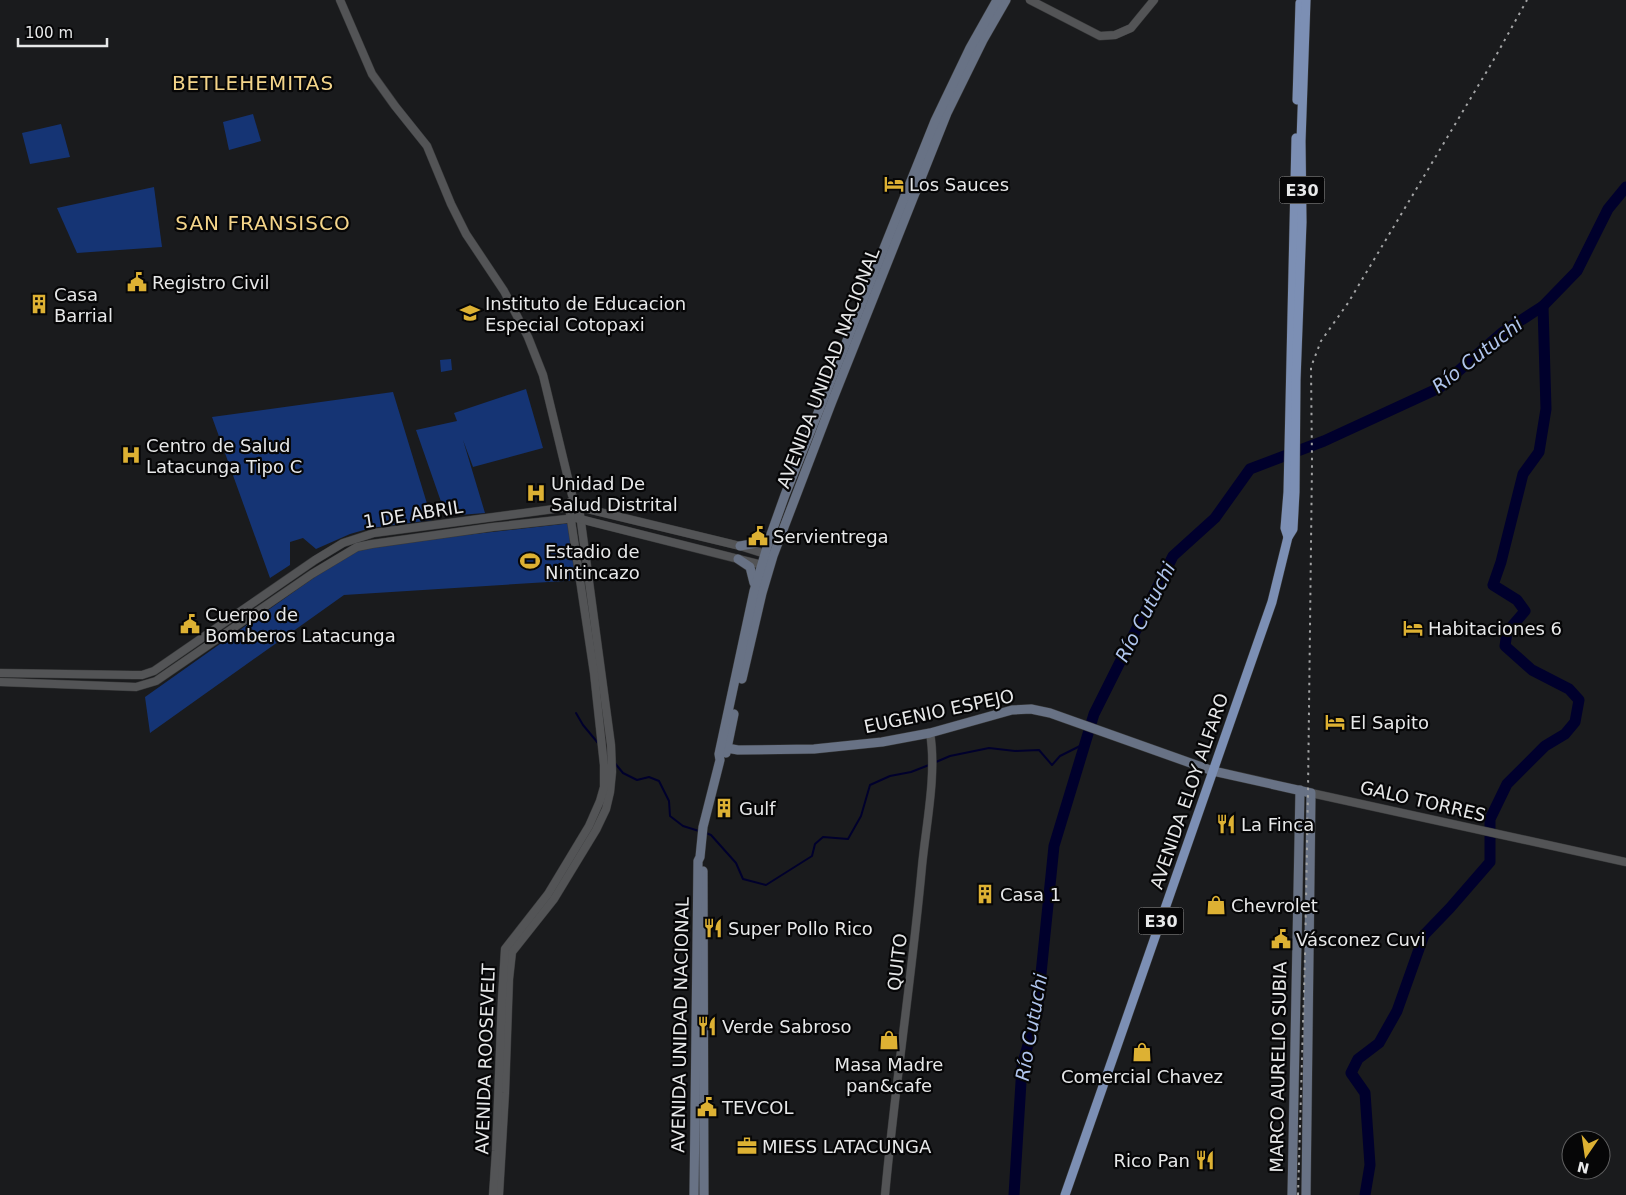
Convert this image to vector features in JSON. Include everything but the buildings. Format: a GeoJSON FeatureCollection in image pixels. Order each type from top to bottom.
{"type":"FeatureCollection","features":[{"type":"Feature","properties":{"kind":"main road","name":"AVENIDA UNIDAD NACIONAL"},"geometry":{"type":"LineString","coordinates":[[769,555],[770,537],[935,121],[970,48],[998,0]]}},
{"type":"Feature","properties":{"kind":"main road","name":"AVENIDA UNIDAD NACIONAL"},"geometry":{"type":"LineString","coordinates":[[694,1195],[698,861],[705,818],[720,760],[725,756],[724,748],[755,586],[765,566],[961,81],[982,40],[1006,0]]}},
{"type":"Feature","properties":{"kind":"main road","name":"E30"},"geometry":{"type":"LineString","coordinates":[[1293,380],[1300,0]]}},
{"type":"Feature","properties":{"kind":"main road","name":"E30"},"geometry":{"type":"LineString","coordinates":[[1293,380],[1302,222],[1301,141],[1306,0]]}},
{"type":"Feature","properties":{"kind":"main road","name":"AVENIDA ELOY ALFARO"},"geometry":{"type":"LineString","coordinates":[[1065,1195],[1272,602],[1288,536],[1293,529],[1293,380]]}},
{"type":"Feature","properties":{"kind":"main road"},"geometry":{"type":"LineString","coordinates":[[740,546],[763,542],[770,537]]}},
{"type":"Feature","properties":{"kind":"main road"},"geometry":{"type":"LineString","coordinates":[[738,559],[750,567],[755,586]]}},
{"type":"Feature","properties":{"kind":"main road","name":"AVENIDA UNIDAD NACIONAL"},"geometry":{"type":"LineString","coordinates":[[724,748],[762,592],[765,566]]}},
{"type":"Feature","properties":{"kind":"main road","name":"EUGENIO ESPEJO"},"geometry":{"type":"LineString","coordinates":[[724,748],[814,749],[882,742],[930,733],[1012,710],[1031,709],[1050,712],[1213,770]]}},
{"type":"Feature","properties":{"kind":"main road","name":"GALO TORRES"},"geometry":{"type":"LineString","coordinates":[[1213,770],[1312,793]]}},
{"type":"Feature","properties":{"kind":"main road","name":"MARCO AURELIO SUBIA"},"geometry":{"type":"LineString","coordinates":[[1292,1195],[1300,790]]}},
{"type":"Feature","properties":{"kind":"main road","name":"MARCO AURELIO SUBIA"},"geometry":{"type":"LineString","coordinates":[[1306,1195],[1312,793]]}},
{"type":"Feature","properties":{"kind":"main road","name":"AVENIDA UNIDAD NACIONAL"},"geometry":{"type":"LineString","coordinates":[[700,857],[703,860],[705,920],[704,1195]]}},
{"type":"Feature","properties":{"kind":"street"},"geometry":{"type":"LineString","coordinates":[[340,0],[372,74],[427,146],[451,204],[466,234],[504,291],[528,337],[543,375],[572,495],[579,507]]}},
{"type":"Feature","properties":{"kind":"street"},"geometry":{"type":"LineString","coordinates":[[1030,0],[1100,36],[1115,35],[1131,28],[1154,0]]}},
{"type":"Feature","properties":{"kind":"street"},"geometry":{"type":"LineString","coordinates":[[569,506],[572,495]]}},
{"type":"Feature","properties":{"kind":"street","name":"1 DE ABRIL"},"geometry":{"type":"LineString","coordinates":[[0,673],[142,675],[154,671],[315,560],[343,543],[374,533],[569,506],[740,546],[769,555]]}},
{"type":"Feature","properties":{"kind":"street","name":"AVENIDA ROOSEVELT"},"geometry":{"type":"LineString","coordinates":[[499,1195],[512,952],[554,899],[596,830],[608,800],[612,772],[611,745],[569,506]]}},
{"type":"Feature","properties":{"kind":"street","name":"AVENIDA ROOSEVELT"},"geometry":{"type":"LineString","coordinates":[[493,1195],[502,977],[505,949],[548,894],[589,826],[604,787],[595,648],[579,507]]}},
{"type":"Feature","properties":{"kind":"street","name":"1 DE ABRIL"},"geometry":{"type":"LineString","coordinates":[[0,682],[144,686],[156,681],[312,574],[357,547],[493,527],[571,518],[765,566]]}},
{"type":"Feature","properties":{"kind":"street","name":"QUITO"},"geometry":{"type":"LineString","coordinates":[[885,1195],[890,1136],[918,917],[932,746],[930,733]]}},
{"type":"Feature","properties":{"kind":"street","name":"GALO TORRES"},"geometry":{"type":"LineString","coordinates":[[1312,793],[1626,862]]}},
{"type":"Feature","properties":{"kind":"shaded area"},"geometry":{"type":"Polygon","coordinates":[[[253,114],[261,141],[229,150],[223,122],[253,114]]]}},
{"type":"Feature","properties":{"kind":"shaded area"},"geometry":{"type":"Polygon","coordinates":[[[61,124],[70,157],[30,164],[22,133],[61,124]]]}},
{"type":"Feature","properties":{"kind":"shaded area"},"geometry":{"type":"Polygon","coordinates":[[[154,187],[162,247],[77,253],[57,208],[154,187]]]}},
{"type":"Feature","properties":{"kind":"shaded area"},"geometry":{"type":"Polygon","coordinates":[[[451,359],[452,370],[441,372],[440,360],[451,359]]]}},
{"type":"Feature","properties":{"kind":"shaded area"},"geometry":{"type":"Polygon","coordinates":[[[526,389],[543,448],[473,467],[463,440],[485,513],[446,516],[416,430],[457,421],[454,413],[526,389]]]}},
{"type":"Feature","properties":{"kind":"shaded area"},"geometry":{"type":"Polygon","coordinates":[[[393,392],[432,520],[371,528],[350,534],[316,549],[303,538],[290,542],[290,565],[270,578],[212,417],[393,392]]]}},
{"type":"Feature","properties":{"kind":"shaded area"},"geometry":{"type":"Polygon","coordinates":[[[572,523],[581,580],[344,595],[150,733],[145,697],[357,547],[572,523]]]}},
{"type":"Feature","properties":{"kind":"waterway","name":"Río Cutuchi"},"geometry":{"type":"LineString","coordinates":[[1014,1195],[1022,1066],[1037,1013],[1054,846],[1094,714],[1173,556],[1215,518],[1250,469],[1324,441],[1439,388],[1503,332],[1543,306],[1577,271],[1608,209],[1626,187]]}},
{"type":"Feature","properties":{"kind":"waterway"},"geometry":{"type":"LineString","coordinates":[[1365,1195],[1370,1165],[1365,1093],[1351,1073],[1358,1059],[1379,1043],[1397,1011],[1424,935],[1490,862],[1490,819],[1507,784],[1545,746],[1565,734],[1575,722],[1579,700],[1569,689],[1532,670],[1505,646],[1507,632],[1525,611],[1517,600],[1493,585],[1501,562],[1523,474],[1539,452],[1546,409],[1543,306]]}},
{"type":"Feature","properties":{"kind":"waterway"},"geometry":{"type":"LineString","coordinates":[[576,713],[598,743]]}},
{"type":"Feature","properties":{"kind":"waterway"},"geometry":{"type":"LineString","coordinates":[[936,762],[950,756],[989,748],[1015,751],[1039,750],[1052,765],[1060,756],[1084,744]]}},
{"type":"Feature","properties":{"kind":"waterway"},"geometry":{"type":"LineString","coordinates":[[614,762],[623,773],[637,780],[649,777],[659,781],[669,801],[670,816],[683,826],[699,831]]}},
{"type":"Feature","properties":{"kind":"waterway"},"geometry":{"type":"LineString","coordinates":[[706,833],[711,835],[736,863],[743,879],[766,885],[812,856],[815,844],[823,837],[848,839],[861,816],[870,785],[890,776],[911,772],[929,765]]}},
{"type":"Feature","properties":{"kind":"railway"},"geometry":{"type":"LineString","coordinates":[[1298,1195],[1308,792],[1312,462],[1311,367],[1321,341],[1348,303],[1493,61],[1527,0]]}},
{"type":"Feature","properties":{"kind":"place","name":"Los Sauces"},"geometry":{"type":"Point","coordinates":[894,184]}},
{"type":"Feature","properties":{"kind":"place","name":"Registro Civil"},"geometry":{"type":"Point","coordinates":[137,282]}},
{"type":"Feature","properties":{"kind":"place","name":"Casa Barrial"},"geometry":{"type":"Point","coordinates":[39,304]}},
{"type":"Feature","properties":{"kind":"place","name":"Instituto de Educacion Especial Cotopaxi"},"geometry":{"type":"Point","coordinates":[470,313]}},
{"type":"Feature","properties":{"kind":"place","name":"Centro de Salud Latacunga Tipo C"},"geometry":{"type":"Point","coordinates":[131,455]}},
{"type":"Feature","properties":{"kind":"place","name":"Unidad De Salud Distrital"},"geometry":{"type":"Point","coordinates":[536,493]}},
{"type":"Feature","properties":{"kind":"place","name":"Servientrega"},"geometry":{"type":"Point","coordinates":[758,536]}},
{"type":"Feature","properties":{"kind":"place","name":"Estadio de Nintincazo"},"geometry":{"type":"Point","coordinates":[530,561]}},
{"type":"Feature","properties":{"kind":"place","name":"Cuerpo de Bomberos Latacunga"},"geometry":{"type":"Point","coordinates":[190,624]}},
{"type":"Feature","properties":{"kind":"place","name":"Habitaciones 6"},"geometry":{"type":"Point","coordinates":[1413,628]}},
{"type":"Feature","properties":{"kind":"place","name":"El Sapito"},"geometry":{"type":"Point","coordinates":[1335,722]}},
{"type":"Feature","properties":{"kind":"place","name":"Gulf"},"geometry":{"type":"Point","coordinates":[724,808]}},
{"type":"Feature","properties":{"kind":"place","name":"La Finca"},"geometry":{"type":"Point","coordinates":[1226,824]}},
{"type":"Feature","properties":{"kind":"place","name":"Casa 1"},"geometry":{"type":"Point","coordinates":[985,894]}},
{"type":"Feature","properties":{"kind":"place","name":"Chevrolet"},"geometry":{"type":"Point","coordinates":[1216,905]}},
{"type":"Feature","properties":{"kind":"place","name":"Super Pollo Rico"},"geometry":{"type":"Point","coordinates":[713,928]}},
{"type":"Feature","properties":{"kind":"place","name":"Vásconez Cuvi"},"geometry":{"type":"Point","coordinates":[1281,939]}},
{"type":"Feature","properties":{"kind":"place","name":"Verde Sabroso"},"geometry":{"type":"Point","coordinates":[707,1026]}},
{"type":"Feature","properties":{"kind":"place","name":"Masa Madre pan&cafe"},"geometry":{"type":"Point","coordinates":[889,1040]}},
{"type":"Feature","properties":{"kind":"place","name":"Comercial Chavez"},"geometry":{"type":"Point","coordinates":[1142,1052]}},
{"type":"Feature","properties":{"kind":"place","name":"TEVCOL"},"geometry":{"type":"Point","coordinates":[707,1107]}},
{"type":"Feature","properties":{"kind":"place","name":"MIESS LATACUNGA"},"geometry":{"type":"Point","coordinates":[747,1146]}},
{"type":"Feature","properties":{"kind":"place","name":"Rico Pan"},"geometry":{"type":"Point","coordinates":[1205,1160]}},
{"type":"Feature","properties":{"kind":"district","name":"BETLEHEMITAS"},"geometry":{"type":"Point","coordinates":[253,83]}},
{"type":"Feature","properties":{"kind":"district","name":"SAN FRANSISCO"},"geometry":{"type":"Point","coordinates":[263,223]}}]}
